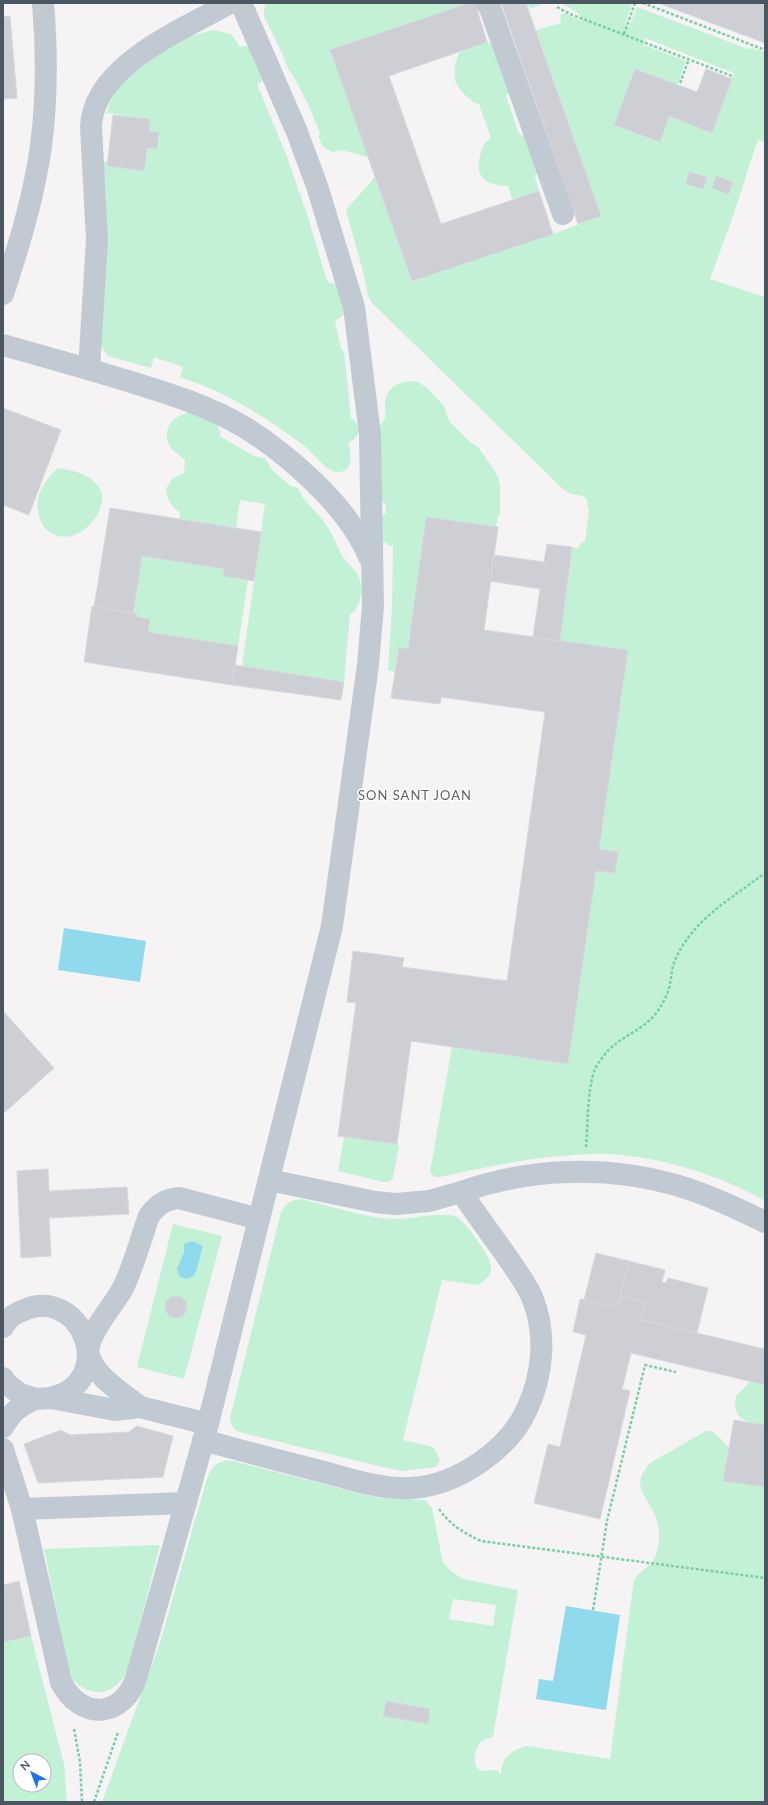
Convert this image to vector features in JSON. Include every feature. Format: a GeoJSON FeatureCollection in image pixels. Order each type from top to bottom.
{"type":"FeatureCollection","features":[{"type":"Feature","properties":{"kind":"lane"},"geometry":{"type":"LineString","coordinates":[[3,294],[28,211],[41,147],[46,59],[42,3]]}},
{"type":"Feature","properties":{"kind":"lane"},"geometry":{"type":"LineString","coordinates":[[89,369],[97,259],[91,127],[95,105],[114,76],[128,62],[144,51],[230,3]]}},
{"type":"Feature","properties":{"kind":"lane"},"geometry":{"type":"LineString","coordinates":[[3,1449],[22,1510],[59,1677],[65,1690],[77,1703],[87,1708],[97,1710],[109,1708],[120,1702],[135,1682],[206,1432],[332,926],[368,665],[373,606],[370,434],[354,307],[317,186],[297,132],[241,3]]}},
{"type":"Feature","properties":{"kind":"lane"},"geometry":{"type":"LineString","coordinates":[[488,5],[563,214]]}},
{"type":"Feature","properties":{"kind":"lane"},"geometry":{"type":"LineString","coordinates":[[3,345],[165,392],[200,405],[228,418],[257,435],[299,468],[327,494],[354,528],[365,546],[373,567]]}},
{"type":"Feature","properties":{"kind":"lane"},"geometry":{"type":"LineString","coordinates":[[269,1180],[375,1202],[396,1204],[429,1202],[503,1180],[532,1175],[584,1172],[642,1178],[675,1185],[705,1195],[765,1222]]}},
{"type":"Feature","properties":{"kind":"lane"},"geometry":{"type":"LineString","coordinates":[[58,1308],[70,1316],[80,1326],[86,1340],[88,1354],[94,1367],[104,1379],[140,1407],[206,1432],[378,1486],[406,1488],[432,1486],[469,1470],[505,1441],[527,1410],[539,1370],[541,1330],[532,1298],[516,1270],[461,1192]]}},
{"type":"Feature","properties":{"kind":"lane"},"geometry":{"type":"LineString","coordinates":[[3,1427],[10,1415],[20,1406],[66,1392],[78,1382],[85,1369],[92,1341],[100,1321],[123,1289],[149,1216],[162,1202],[179,1198],[259,1219]]}},
{"type":"Feature","properties":{"kind":"lane"},"geometry":{"type":"LineString","coordinates":[[3,1327],[15,1314],[28,1308],[43,1306],[76,1312],[86,1311],[106,1304],[123,1289]]}},
{"type":"Feature","properties":{"kind":"lane"},"geometry":{"type":"LineString","coordinates":[[3,1303],[28,1308]]}},
{"type":"Feature","properties":{"kind":"lane"},"geometry":{"type":"LineString","coordinates":[[3,1378],[7,1384],[20,1394],[115,1410],[140,1407]]}},
{"type":"Feature","properties":{"kind":"lane"},"geometry":{"type":"LineString","coordinates":[[22,1510],[186,1503]]}},
{"type":"Feature","properties":{"kind":"path"},"geometry":{"type":"LineString","coordinates":[[624,34],[635,3]]}},
{"type":"Feature","properties":{"kind":"path"},"geometry":{"type":"LineString","coordinates":[[642,3],[765,50]]}},
{"type":"Feature","properties":{"kind":"path"},"geometry":{"type":"LineString","coordinates":[[557,7],[570,14],[732,76]]}},
{"type":"Feature","properties":{"kind":"path"},"geometry":{"type":"LineString","coordinates":[[680,83],[689,59]]}},
{"type":"Feature","properties":{"kind":"path"},"geometry":{"type":"LineString","coordinates":[[584,1172],[592,1082],[596,1068],[614,1045],[645,1025],[656,1013],[669,988],[675,959],[685,940],[696,927],[728,900],[765,873]]}},
{"type":"Feature","properties":{"kind":"path"},"geometry":{"type":"LineString","coordinates":[[593,1610],[607,1521],[645,1365],[676,1372]]}},
{"type":"Feature","properties":{"kind":"path"},"geometry":{"type":"LineString","coordinates":[[432,1486],[436,1504],[446,1519],[462,1532],[481,1541],[765,1578]]}},
{"type":"Feature","properties":{"kind":"path"},"geometry":{"type":"LineString","coordinates":[[74,1728],[80,1762],[82,1802]]}},
{"type":"Feature","properties":{"kind":"path"},"geometry":{"type":"LineString","coordinates":[[94,1802],[118,1730]]}},
{"type":"Feature","properties":{"kind":"green space"},"geometry":{"type":"Polygon","coordinates":[[[266,3],[469,3],[330,50],[368,157],[341,150],[333,152],[322,146],[319,137],[320,133],[309,106],[294,77],[288,69],[264,16],[266,3]]]}},
{"type":"Feature","properties":{"kind":"green space"},"geometry":{"type":"Polygon","coordinates":[[[526,3],[544,3],[532,8],[526,3]]]}},
{"type":"Feature","properties":{"kind":"green space"},"geometry":{"type":"Polygon","coordinates":[[[561,3],[628,3],[632,5],[625,23],[629,27],[637,7],[748,49],[752,48],[765,52],[765,142],[758,140],[710,279],[765,297],[765,1201],[728,1182],[684,1167],[661,1161],[616,1154],[557,1156],[479,1168],[440,1177],[435,1177],[430,1172],[452,1047],[567,1064],[596,871],[615,873],[618,852],[599,849],[628,650],[560,641],[572,547],[578,548],[580,544],[585,541],[589,512],[587,500],[583,496],[571,494],[563,489],[372,303],[368,296],[364,275],[346,210],[375,177],[412,281],[553,234],[601,216],[536,30],[561,23],[560,15],[564,13],[582,21],[578,13],[561,3]],[[645,38],[644,45],[686,61],[677,85],[635,69],[614,125],[659,142],[669,116],[712,133],[734,73],[645,38]]]}},
{"type":"Feature","properties":{"kind":"green space"},"geometry":{"type":"Polygon","coordinates":[[[213,30],[231,34],[240,47],[246,46],[252,49],[263,74],[261,82],[257,84],[287,157],[308,217],[327,281],[338,284],[346,313],[335,321],[341,349],[344,352],[351,418],[357,424],[359,431],[356,437],[349,443],[350,461],[347,469],[344,471],[334,471],[325,466],[303,445],[260,415],[213,390],[180,377],[183,367],[154,357],[151,368],[108,356],[100,345],[106,190],[103,188],[100,167],[104,162],[107,162],[107,166],[143,171],[147,148],[157,149],[158,132],[149,131],[150,119],[107,113],[109,104],[125,76],[186,37],[213,30]]]}},
{"type":"Feature","properties":{"kind":"green space"},"geometry":{"type":"Polygon","coordinates":[[[487,42],[496,47],[509,93],[506,96],[519,134],[527,137],[539,171],[535,177],[539,191],[513,200],[508,186],[501,186],[488,182],[481,175],[479,163],[481,151],[491,138],[479,104],[475,103],[461,91],[454,75],[455,64],[460,51],[487,42]]]}},
{"type":"Feature","properties":{"kind":"green space"},"geometry":{"type":"Polygon","coordinates":[[[410,381],[418,382],[426,387],[444,406],[449,421],[470,442],[478,447],[492,467],[498,477],[500,486],[500,513],[496,527],[426,517],[408,649],[399,648],[395,672],[388,670],[392,608],[393,545],[391,546],[382,541],[382,517],[386,512],[386,506],[377,495],[378,487],[383,481],[378,461],[377,440],[380,426],[385,418],[385,400],[389,391],[395,385],[410,381]]]}},
{"type":"Feature","properties":{"kind":"green space"},"geometry":{"type":"Polygon","coordinates":[[[195,411],[218,425],[221,437],[254,456],[264,458],[271,469],[292,487],[297,487],[303,498],[327,526],[346,562],[358,575],[361,593],[357,607],[350,614],[344,682],[242,666],[265,504],[240,500],[236,528],[179,519],[180,512],[174,508],[170,502],[166,489],[172,479],[184,473],[185,460],[171,448],[167,439],[168,428],[173,420],[181,415],[195,411]]]}},
{"type":"Feature","properties":{"kind":"green space"},"geometry":{"type":"Polygon","coordinates":[[[58,468],[75,471],[91,479],[99,487],[102,495],[101,505],[91,524],[72,536],[62,537],[48,531],[43,526],[39,514],[38,498],[42,487],[58,468]]]}},
{"type":"Feature","properties":{"kind":"green space"},"geometry":{"type":"Polygon","coordinates":[[[142,556],[224,569],[223,576],[248,580],[238,646],[148,632],[150,619],[137,617],[133,614],[142,556]]]}},
{"type":"Feature","properties":{"kind":"green space"},"geometry":{"type":"Polygon","coordinates":[[[344,1137],[397,1144],[399,1146],[393,1178],[389,1182],[384,1182],[338,1171],[344,1137]]]}},
{"type":"Feature","properties":{"kind":"green space"},"geometry":{"type":"Polygon","coordinates":[[[301,1199],[360,1214],[384,1218],[403,1219],[451,1215],[461,1220],[482,1247],[490,1261],[491,1269],[489,1274],[478,1285],[442,1280],[403,1440],[433,1447],[440,1460],[436,1467],[402,1471],[239,1432],[235,1430],[232,1425],[230,1418],[281,1212],[289,1202],[301,1199]]]}},
{"type":"Feature","properties":{"kind":"green space"},"geometry":{"type":"Polygon","coordinates":[[[173,1224],[222,1236],[184,1379],[137,1367],[173,1224]]]}},
{"type":"Feature","properties":{"kind":"green space"},"geometry":{"type":"Polygon","coordinates":[[[751,1381],[765,1385],[765,1425],[746,1421],[738,1415],[736,1410],[736,1396],[751,1381]]]}},
{"type":"Feature","properties":{"kind":"green space"},"geometry":{"type":"Polygon","coordinates":[[[706,1431],[712,1431],[729,1448],[724,1481],[765,1487],[765,1802],[102,1802],[160,1643],[206,1482],[216,1465],[228,1460],[379,1498],[425,1500],[432,1508],[443,1563],[452,1572],[463,1579],[518,1590],[493,1737],[482,1741],[479,1745],[475,1754],[475,1763],[477,1767],[484,1771],[497,1770],[501,1775],[501,1769],[508,1756],[512,1752],[522,1747],[528,1746],[610,1759],[634,1580],[653,1561],[659,1543],[659,1528],[657,1519],[641,1489],[640,1484],[644,1471],[650,1463],[706,1431]],[[453,1599],[449,1619],[493,1626],[496,1605],[453,1599]],[[386,1701],[383,1716],[428,1724],[430,1709],[386,1701]]]}},
{"type":"Feature","properties":{"kind":"green space"},"geometry":{"type":"Polygon","coordinates":[[[160,1545],[128,1670],[116,1686],[109,1690],[93,1692],[86,1689],[70,1677],[44,1549],[160,1545]]]}},
{"type":"Feature","properties":{"kind":"green space"},"geometry":{"type":"Polygon","coordinates":[[[31,1636],[64,1764],[67,1802],[3,1802],[3,1642],[31,1636]]]}},
{"type":"Feature","properties":{"kind":"water"},"geometry":{"type":"Polygon","coordinates":[[[64,928],[146,941],[140,982],[58,970],[64,928]]]}},
{"type":"Feature","properties":{"kind":"water"},"geometry":{"type":"Polygon","coordinates":[[[192,1241],[203,1246],[195,1275],[187,1279],[180,1277],[177,1269],[184,1252],[184,1244],[192,1241]]]}},
{"type":"Feature","properties":{"kind":"water"},"geometry":{"type":"Polygon","coordinates":[[[566,1606],[620,1615],[606,1710],[536,1699],[539,1679],[553,1681],[566,1606]]]}},
{"type":"Feature","properties":{"kind":"building"},"geometry":{"type":"Polygon","coordinates":[[[469,3],[475,3],[487,42],[389,76],[441,224],[539,191],[553,234],[412,281],[330,50],[469,3]]]}},
{"type":"Feature","properties":{"kind":"building"},"geometry":{"type":"Polygon","coordinates":[[[501,3],[526,3],[601,216],[578,224],[501,3]]]}},
{"type":"Feature","properties":{"kind":"building"},"geometry":{"type":"Polygon","coordinates":[[[658,3],[758,3],[765,5],[765,43],[658,3]]]}},
{"type":"Feature","properties":{"kind":"building"},"geometry":{"type":"Polygon","coordinates":[[[10,16],[17,98],[3,99],[3,17],[10,16]]]}},
{"type":"Feature","properties":{"kind":"building"},"geometry":{"type":"Polygon","coordinates":[[[635,69],[697,92],[706,69],[732,79],[712,133],[669,116],[660,142],[614,125],[635,69]]]}},
{"type":"Feature","properties":{"kind":"building"},"geometry":{"type":"Polygon","coordinates":[[[113,115],[150,119],[149,131],[159,132],[157,149],[147,148],[144,171],[107,166],[113,115]]]}},
{"type":"Feature","properties":{"kind":"building"},"geometry":{"type":"Polygon","coordinates":[[[689,172],[707,177],[703,189],[686,184],[689,172]]]}},
{"type":"Feature","properties":{"kind":"building"},"geometry":{"type":"Polygon","coordinates":[[[716,176],[733,182],[729,194],[712,188],[716,176]]]}},
{"type":"Feature","properties":{"kind":"building"},"geometry":{"type":"Polygon","coordinates":[[[3,408],[61,430],[29,515],[3,505],[3,408]]]}},
{"type":"Feature","properties":{"kind":"building"},"geometry":{"type":"Polygon","coordinates":[[[110,508],[261,532],[254,581],[223,576],[224,569],[142,556],[133,614],[94,607],[110,508]]]}},
{"type":"Feature","properties":{"kind":"building"},"geometry":{"type":"Polygon","coordinates":[[[426,517],[498,527],[484,630],[628,650],[599,849],[618,852],[615,873],[596,871],[568,1064],[411,1041],[397,1144],[338,1136],[356,1003],[347,1002],[353,951],[404,958],[402,967],[507,981],[545,712],[441,697],[440,704],[391,698],[399,647],[408,649],[426,517]]]}},
{"type":"Feature","properties":{"kind":"building"},"geometry":{"type":"Polygon","coordinates":[[[547,544],[572,547],[560,641],[533,637],[540,589],[490,581],[494,555],[544,562],[547,544]]]}},
{"type":"Feature","properties":{"kind":"building"},"geometry":{"type":"Polygon","coordinates":[[[92,606],[137,614],[137,617],[150,619],[148,632],[238,646],[232,685],[84,662],[92,606]]]}},
{"type":"Feature","properties":{"kind":"building"},"geometry":{"type":"Polygon","coordinates":[[[235,665],[344,682],[341,700],[232,685],[235,665]]]}},
{"type":"Feature","properties":{"kind":"building"},"geometry":{"type":"Polygon","coordinates":[[[3,1011],[54,1068],[3,1114],[3,1011]]]}},
{"type":"Feature","properties":{"kind":"building"},"geometry":{"type":"Polygon","coordinates":[[[48,1169],[49,1191],[127,1187],[129,1214],[49,1218],[51,1256],[21,1258],[17,1171],[48,1169]]]}},
{"type":"Feature","properties":{"kind":"building"},"geometry":{"type":"Polygon","coordinates":[[[596,1253],[629,1261],[617,1307],[584,1300],[596,1253]]]}},
{"type":"Feature","properties":{"kind":"building"},"geometry":{"type":"Polygon","coordinates":[[[629,1261],[665,1270],[662,1282],[666,1283],[668,1278],[708,1288],[697,1333],[641,1320],[645,1303],[620,1296],[629,1261]]]}},
{"type":"Feature","properties":{"kind":"building"},"geometry":{"type":"Polygon","coordinates":[[[176,1296],[184,1299],[187,1307],[184,1315],[176,1318],[168,1315],[165,1307],[168,1299],[176,1296]]]}},
{"type":"Feature","properties":{"kind":"building"},"geometry":{"type":"Polygon","coordinates":[[[620,1296],[645,1303],[641,1320],[765,1349],[765,1385],[631,1353],[622,1389],[630,1391],[600,1519],[534,1503],[548,1444],[560,1447],[586,1335],[573,1332],[580,1299],[617,1307],[620,1296]]]}},
{"type":"Feature","properties":{"kind":"building"},"geometry":{"type":"Polygon","coordinates":[[[734,1420],[765,1425],[765,1487],[723,1481],[734,1420]]]}},
{"type":"Feature","properties":{"kind":"building"},"geometry":{"type":"Polygon","coordinates":[[[137,1426],[173,1436],[163,1477],[38,1483],[24,1444],[61,1430],[70,1435],[129,1432],[137,1426]]]}},
{"type":"Feature","properties":{"kind":"building"},"geometry":{"type":"Polygon","coordinates":[[[19,1581],[31,1636],[3,1642],[3,1585],[19,1581]]]}},
{"type":"Feature","properties":{"kind":"building"},"geometry":{"type":"Polygon","coordinates":[[[386,1701],[430,1709],[428,1724],[383,1716],[386,1701]]]}},
{"type":"Feature","properties":{"kind":"district","name":"SON SANT JOAN"},"geometry":{"type":"Point","coordinates":[415,795]}}]}
